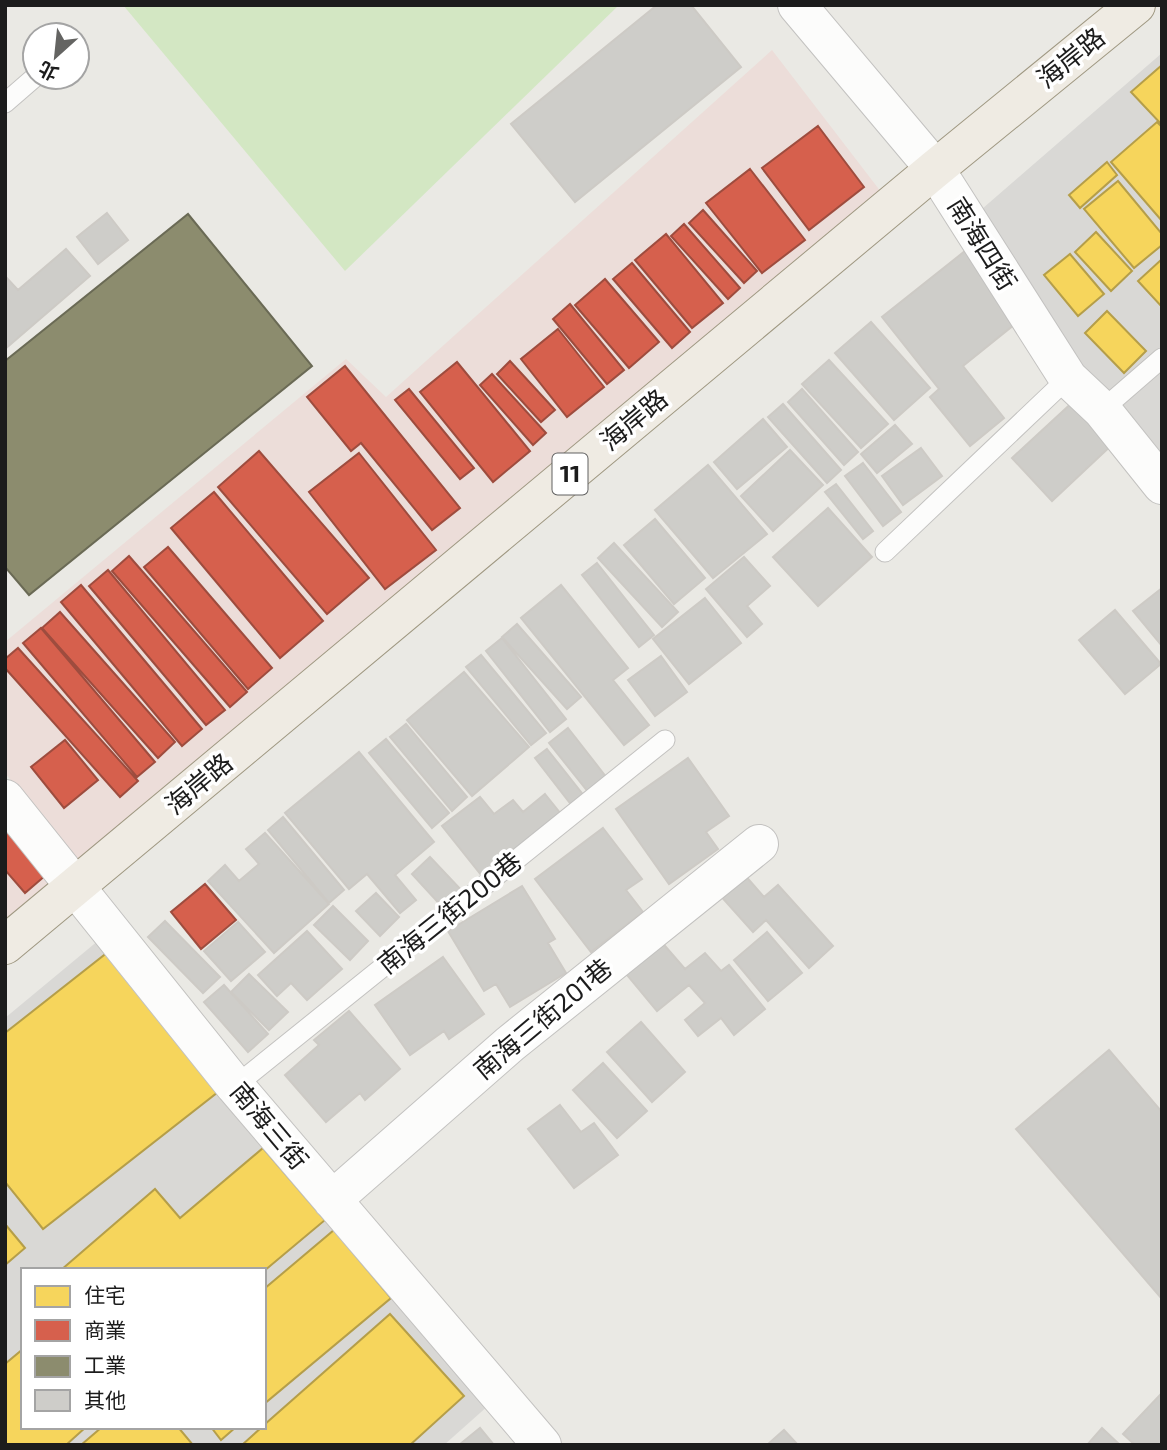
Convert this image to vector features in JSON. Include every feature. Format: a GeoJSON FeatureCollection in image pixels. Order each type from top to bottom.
{"type":"FeatureCollection","features":[{"type":"Feature","properties":{"kind":"main road","name":"海岸路"},"geometry":{"type":"LineString","coordinates":[[5,945],[935,169],[1136,5]]}},
{"type":"Feature","properties":{"kind":"street","name":"南海四街"},"geometry":{"type":"LineString","coordinates":[[797,5],[935,169],[1068,378],[1102,410],[1162,485]]}},
{"type":"Feature","properties":{"kind":"street","name":"南海三街"},"geometry":{"type":"LineString","coordinates":[[5,799],[235,1086],[542,1445]]}},
{"type":"Feature","properties":{"kind":"street","name":"南海三街201巷"},"geometry":{"type":"LineString","coordinates":[[332,1200],[510,1044],[759,844]]}},
{"type":"Feature","properties":{"kind":"lane"},"geometry":{"type":"LineString","coordinates":[[5,103],[21,89]]}},
{"type":"Feature","properties":{"kind":"lane"},"geometry":{"type":"LineString","coordinates":[[1102,410],[1162,358]]}},
{"type":"Feature","properties":{"kind":"lane"},"geometry":{"type":"LineString","coordinates":[[885,552],[1068,378]]}},
{"type":"Feature","properties":{"kind":"lane","name":"南海三街200巷"},"geometry":{"type":"LineString","coordinates":[[235,1086],[664,740]]}},
{"type":"Feature","properties":{"kind":"shaded area"},"geometry":{"type":"Polygon","coordinates":[[[772,50],[888,201],[87,873],[5,773],[5,642],[346,359],[386,397],[772,50]]]}},
{"type":"Feature","properties":{"kind":"shaded area"},"geometry":{"type":"Polygon","coordinates":[[[1162,53],[1162,485],[967,222],[1162,53]]]}},
{"type":"Feature","properties":{"kind":"shaded area"},"geometry":{"type":"Polygon","coordinates":[[[5,814],[60,884],[5,930],[5,814]]]}},
{"type":"Feature","properties":{"kind":"shaded area"},"geometry":{"type":"Polygon","coordinates":[[[105,935],[489,1405],[444,1445],[5,1445],[5,1018],[105,935]]]}},
{"type":"Feature","properties":{"kind":"green space"},"geometry":{"type":"Polygon","coordinates":[[[123,5],[619,5],[345,271],[123,5]]]}},
{"type":"Feature","properties":{"kind":"building: 住宅"},"geometry":{"type":"Polygon","coordinates":[[[1162,65],[1162,125],[1131,92],[1162,65]]]}},
{"type":"Feature","properties":{"kind":"building: 住宅"},"geometry":{"type":"Polygon","coordinates":[[[1157,122],[1162,127],[1162,221],[1111,162],[1157,122]]]}},
{"type":"Feature","properties":{"kind":"building: 住宅"},"geometry":{"type":"Polygon","coordinates":[[[1107,162],[1117,175],[1080,208],[1069,195],[1107,162]]]}},
{"type":"Feature","properties":{"kind":"building: 住宅"},"geometry":{"type":"Polygon","coordinates":[[[1118,181],[1162,234],[1162,245],[1134,268],[1084,209],[1118,181]]]}},
{"type":"Feature","properties":{"kind":"building: 住宅"},"geometry":{"type":"Polygon","coordinates":[[[1096,232],[1132,271],[1111,291],[1075,252],[1096,232]]]}},
{"type":"Feature","properties":{"kind":"building: 住宅"},"geometry":{"type":"Polygon","coordinates":[[[1070,254],[1104,294],[1078,316],[1044,275],[1070,254]]]}},
{"type":"Feature","properties":{"kind":"building: 住宅"},"geometry":{"type":"Polygon","coordinates":[[[1162,259],[1162,307],[1138,281],[1162,259]]]}},
{"type":"Feature","properties":{"kind":"building: 住宅"},"geometry":{"type":"Polygon","coordinates":[[[1107,311],[1146,351],[1124,373],[1085,333],[1107,311]]]}},
{"type":"Feature","properties":{"kind":"building: 住宅"},"geometry":{"type":"Polygon","coordinates":[[[108,952],[218,1092],[43,1229],[5,1182],[5,1033],[108,952]]]}},
{"type":"Feature","properties":{"kind":"building: 住宅"},"geometry":{"type":"Polygon","coordinates":[[[263,1148],[325,1220],[266,1269],[63,1268],[155,1189],[180,1218],[263,1148]]]}},
{"type":"Feature","properties":{"kind":"building: 住宅"},"geometry":{"type":"Polygon","coordinates":[[[5,1224],[25,1248],[5,1265],[5,1224]]]}},
{"type":"Feature","properties":{"kind":"building: 住宅"},"geometry":{"type":"Polygon","coordinates":[[[334,1230],[391,1298],[266,1402],[266,1287],[334,1230]]]}},
{"type":"Feature","properties":{"kind":"building: 住宅"},"geometry":{"type":"Polygon","coordinates":[[[390,1314],[464,1396],[410,1445],[242,1445],[260,1429],[266,1429],[266,1423],[390,1314]]]}},
{"type":"Feature","properties":{"kind":"building: 住宅"},"geometry":{"type":"Polygon","coordinates":[[[21,1351],[21,1429],[84,1429],[66,1445],[5,1445],[5,1364],[21,1351]]]}},
{"type":"Feature","properties":{"kind":"building: 住宅"},"geometry":{"type":"Polygon","coordinates":[[[100,1429],[180,1429],[193,1445],[81,1445],[100,1429]]]}},
{"type":"Feature","properties":{"kind":"building: 住宅"},"geometry":{"type":"Polygon","coordinates":[[[213,1429],[234,1429],[221,1440],[213,1429]]]}},
{"type":"Feature","properties":{"kind":"building: 商業"},"geometry":{"type":"Polygon","coordinates":[[[818,126],[864,187],[809,230],[762,168],[818,126]]]}},
{"type":"Feature","properties":{"kind":"building: 商業"},"geometry":{"type":"Polygon","coordinates":[[[750,169],[805,240],[762,273],[706,203],[750,169]]]}},
{"type":"Feature","properties":{"kind":"building: 商業"},"geometry":{"type":"Polygon","coordinates":[[[703,210],[757,271],[744,283],[689,223],[703,210]]]}},
{"type":"Feature","properties":{"kind":"building: 商業"},"geometry":{"type":"Polygon","coordinates":[[[684,224],[740,288],[728,299],[671,236],[684,224]]]}},
{"type":"Feature","properties":{"kind":"building: 商業"},"geometry":{"type":"Polygon","coordinates":[[[666,234],[723,303],[692,328],[635,260],[666,234]]]}},
{"type":"Feature","properties":{"kind":"building: 商業"},"geometry":{"type":"Polygon","coordinates":[[[632,263],[690,332],[672,348],[613,279],[632,263]]]}},
{"type":"Feature","properties":{"kind":"building: 商業"},"geometry":{"type":"Polygon","coordinates":[[[605,279],[659,342],[629,368],[575,305],[605,279]]]}},
{"type":"Feature","properties":{"kind":"building: 商業"},"geometry":{"type":"Polygon","coordinates":[[[570,304],[624,370],[607,384],[553,319],[570,304]]]}},
{"type":"Feature","properties":{"kind":"building: 商業"},"geometry":{"type":"Polygon","coordinates":[[[558,329],[604,387],[567,417],[521,359],[558,329]]]}},
{"type":"Feature","properties":{"kind":"building: 商業"},"geometry":{"type":"Polygon","coordinates":[[[510,361],[555,410],[541,422],[497,374],[510,361]]]}},
{"type":"Feature","properties":{"kind":"building: 商業"},"geometry":{"type":"Polygon","coordinates":[[[457,362],[530,451],[493,482],[420,392],[457,362]]]}},
{"type":"Feature","properties":{"kind":"building: 商業"},"geometry":{"type":"Polygon","coordinates":[[[345,366],[460,508],[432,530],[361,443],[351,451],[307,397],[345,366]]]}},
{"type":"Feature","properties":{"kind":"building: 商業"},"geometry":{"type":"Polygon","coordinates":[[[492,374],[546,433],[533,445],[480,385],[492,374]]]}},
{"type":"Feature","properties":{"kind":"building: 商業"},"geometry":{"type":"Polygon","coordinates":[[[409,389],[474,468],[460,479],[395,400],[409,389]]]}},
{"type":"Feature","properties":{"kind":"building: 商業"},"geometry":{"type":"Polygon","coordinates":[[[259,451],[369,578],[327,614],[218,487],[259,451]]]}},
{"type":"Feature","properties":{"kind":"building: 商業"},"geometry":{"type":"Polygon","coordinates":[[[359,453],[436,550],[385,589],[309,492],[359,453]]]}},
{"type":"Feature","properties":{"kind":"building: 商業"},"geometry":{"type":"Polygon","coordinates":[[[214,492],[323,621],[280,658],[171,528],[214,492]]]}},
{"type":"Feature","properties":{"kind":"building: 商業"},"geometry":{"type":"Polygon","coordinates":[[[168,547],[272,668],[248,689],[144,567],[168,547]]]}},
{"type":"Feature","properties":{"kind":"building: 商業"},"geometry":{"type":"Polygon","coordinates":[[[129,556],[247,692],[230,707],[112,571],[129,556]]]}},
{"type":"Feature","properties":{"kind":"building: 商業"},"geometry":{"type":"Polygon","coordinates":[[[108,570],[225,710],[206,725],[89,586],[108,570]]]}},
{"type":"Feature","properties":{"kind":"building: 商業"},"geometry":{"type":"Polygon","coordinates":[[[81,585],[202,729],[182,746],[61,602],[81,585]]]}},
{"type":"Feature","properties":{"kind":"building: 商業"},"geometry":{"type":"Polygon","coordinates":[[[60,612],[175,742],[158,758],[42,628],[60,612]]]}},
{"type":"Feature","properties":{"kind":"building: 商業"},"geometry":{"type":"Polygon","coordinates":[[[41,628],[155,762],[137,777],[23,643],[41,628]]]}},
{"type":"Feature","properties":{"kind":"building: 商業"},"geometry":{"type":"Polygon","coordinates":[[[18,648],[138,781],[120,797],[5,668],[5,659],[18,648]]]}},
{"type":"Feature","properties":{"kind":"building: 商業"},"geometry":{"type":"Polygon","coordinates":[[[65,740],[98,780],[64,808],[31,767],[65,740]]]}},
{"type":"Feature","properties":{"kind":"building: 商業"},"geometry":{"type":"Polygon","coordinates":[[[5,827],[46,875],[25,893],[5,870],[5,827]]]}},
{"type":"Feature","properties":{"kind":"building: 商業"},"geometry":{"type":"Polygon","coordinates":[[[205,884],[236,920],[201,949],[171,912],[205,884]]]}},
{"type":"Feature","properties":{"kind":"building: 工業"},"geometry":{"type":"Polygon","coordinates":[[[188,214],[312,366],[29,595],[5,567],[5,361],[188,214]]]}},
{"type":"Feature","properties":{"kind":"building: 其他"},"geometry":{"type":"Polygon","coordinates":[[[657,5],[691,5],[741,67],[575,202],[511,124],[657,5]]]}},
{"type":"Feature","properties":{"kind":"building: 其他"},"geometry":{"type":"Polygon","coordinates":[[[107,213],[128,240],[98,264],[77,237],[107,213]]]}},
{"type":"Feature","properties":{"kind":"building: 其他"},"geometry":{"type":"Polygon","coordinates":[[[66,249],[90,276],[5,349],[5,276],[18,290],[66,249]]]}},
{"type":"Feature","properties":{"kind":"building: 其他"},"geometry":{"type":"Polygon","coordinates":[[[965,251],[1020,320],[963,366],[1004,418],[970,446],[930,397],[939,389],[882,317],[965,251]]]}},
{"type":"Feature","properties":{"kind":"building: 其他"},"geometry":{"type":"Polygon","coordinates":[[[871,322],[930,388],[894,420],[835,353],[871,322]]]}},
{"type":"Feature","properties":{"kind":"building: 其他"},"geometry":{"type":"Polygon","coordinates":[[[829,360],[888,424],[861,448],[802,384],[829,360]]]}},
{"type":"Feature","properties":{"kind":"building: 其他"},"geometry":{"type":"Polygon","coordinates":[[[802,389],[858,452],[844,465],[788,402],[802,389]]]}},
{"type":"Feature","properties":{"kind":"building: 其他"},"geometry":{"type":"Polygon","coordinates":[[[1075,400],[1115,442],[1052,501],[1012,458],[1075,400]]]}},
{"type":"Feature","properties":{"kind":"building: 其他"},"geometry":{"type":"Polygon","coordinates":[[[783,404],[841,470],[827,483],[768,417],[783,404]]]}},
{"type":"Feature","properties":{"kind":"building: 其他"},"geometry":{"type":"Polygon","coordinates":[[[763,419],[787,447],[737,489],[714,462],[763,419]]]}},
{"type":"Feature","properties":{"kind":"building: 其他"},"geometry":{"type":"Polygon","coordinates":[[[895,425],[912,444],[877,473],[861,454],[895,425]]]}},
{"type":"Feature","properties":{"kind":"building: 其他"},"geometry":{"type":"Polygon","coordinates":[[[921,448],[942,476],[903,505],[882,476],[921,448]]]}},
{"type":"Feature","properties":{"kind":"building: 其他"},"geometry":{"type":"Polygon","coordinates":[[[790,450],[823,485],[773,531],[741,496],[790,450]]]}},
{"type":"Feature","properties":{"kind":"building: 其他"},"geometry":{"type":"Polygon","coordinates":[[[863,463],[901,512],[883,526],[845,476],[863,463]]]}},
{"type":"Feature","properties":{"kind":"building: 其他"},"geometry":{"type":"Polygon","coordinates":[[[708,465],[767,534],[713,578],[655,510],[708,465]]]}},
{"type":"Feature","properties":{"kind":"building: 其他"},"geometry":{"type":"Polygon","coordinates":[[[836,484],[873,531],[863,539],[825,492],[836,484]]]}},
{"type":"Feature","properties":{"kind":"building: 其他"},"geometry":{"type":"Polygon","coordinates":[[[828,508],[872,557],[818,606],[773,557],[828,508]]]}},
{"type":"Feature","properties":{"kind":"building: 其他"},"geometry":{"type":"Polygon","coordinates":[[[655,519],[705,578],[674,604],[624,545],[655,519]]]}},
{"type":"Feature","properties":{"kind":"building: 其他"},"geometry":{"type":"Polygon","coordinates":[[[614,543],[678,612],[662,627],[598,558],[614,543]]]}},
{"type":"Feature","properties":{"kind":"building: 其他"},"geometry":{"type":"Polygon","coordinates":[[[744,557],[770,586],[747,606],[762,624],[747,637],[706,589],[744,557]]]}},
{"type":"Feature","properties":{"kind":"building: 其他"},"geometry":{"type":"Polygon","coordinates":[[[597,563],[654,635],[639,647],[582,575],[597,563]]]}},
{"type":"Feature","properties":{"kind":"building: 其他"},"geometry":{"type":"Polygon","coordinates":[[[561,585],[628,668],[613,680],[649,725],[624,745],[521,618],[561,585]]]}},
{"type":"Feature","properties":{"kind":"building: 其他"},"geometry":{"type":"Polygon","coordinates":[[[1162,588],[1162,646],[1133,611],[1162,588]]]}},
{"type":"Feature","properties":{"kind":"building: 其他"},"geometry":{"type":"Polygon","coordinates":[[[705,598],[741,643],[689,684],[653,639],[705,598]]]}},
{"type":"Feature","properties":{"kind":"building: 其他"},"geometry":{"type":"Polygon","coordinates":[[[1115,610],[1161,664],[1125,694],[1079,640],[1115,610]]]}},
{"type":"Feature","properties":{"kind":"building: 其他"},"geometry":{"type":"Polygon","coordinates":[[[517,624],[581,697],[567,709],[502,637],[517,624]]]}},
{"type":"Feature","properties":{"kind":"building: 其他"},"geometry":{"type":"Polygon","coordinates":[[[502,638],[566,719],[550,732],[486,651],[502,638]]]}},
{"type":"Feature","properties":{"kind":"building: 其他"},"geometry":{"type":"Polygon","coordinates":[[[481,655],[546,733],[531,745],[466,667],[481,655]]]}},
{"type":"Feature","properties":{"kind":"building: 其他"},"geometry":{"type":"Polygon","coordinates":[[[661,656],[687,692],[655,716],[628,680],[661,656]]]}},
{"type":"Feature","properties":{"kind":"building: 其他"},"geometry":{"type":"Polygon","coordinates":[[[464,672],[529,747],[472,796],[407,720],[464,672]]]}},
{"type":"Feature","properties":{"kind":"building: 其他"},"geometry":{"type":"Polygon","coordinates":[[[406,724],[467,797],[452,811],[390,737],[406,724]]]}},
{"type":"Feature","properties":{"kind":"building: 其他"},"geometry":{"type":"Polygon","coordinates":[[[568,728],[607,778],[589,793],[549,743],[568,728]]]}},
{"type":"Feature","properties":{"kind":"building: 其他"},"geometry":{"type":"Polygon","coordinates":[[[386,739],[449,813],[432,828],[369,753],[386,739]]]}},
{"type":"Feature","properties":{"kind":"building: 其他"},"geometry":{"type":"Polygon","coordinates":[[[547,749],[585,797],[573,807],[535,758],[547,749]]]}},
{"type":"Feature","properties":{"kind":"building: 其他"},"geometry":{"type":"Polygon","coordinates":[[[359,752],[434,842],[395,875],[416,900],[400,913],[367,874],[349,889],[285,813],[359,752]]]}},
{"type":"Feature","properties":{"kind":"building: 其他"},"geometry":{"type":"Polygon","coordinates":[[[688,758],[729,816],[706,832],[718,849],[669,884],[616,809],[688,758]]]}},
{"type":"Feature","properties":{"kind":"building: 其他"},"geometry":{"type":"Polygon","coordinates":[[[545,794],[561,814],[482,876],[442,826],[480,797],[494,814],[513,800],[523,812],[545,794]]]}},
{"type":"Feature","properties":{"kind":"building: 其他"},"geometry":{"type":"Polygon","coordinates":[[[283,817],[344,890],[329,903],[268,830],[283,817]]]}},
{"type":"Feature","properties":{"kind":"building: 其他"},"geometry":{"type":"Polygon","coordinates":[[[603,828],[642,879],[626,890],[643,912],[591,952],[535,879],[603,828]]]}},
{"type":"Feature","properties":{"kind":"building: 其他"},"geometry":{"type":"Polygon","coordinates":[[[265,833],[329,904],[274,953],[208,881],[225,865],[239,881],[259,864],[246,849],[265,833]]]}},
{"type":"Feature","properties":{"kind":"building: 其他"},"geometry":{"type":"Polygon","coordinates":[[[430,857],[464,893],[446,911],[412,874],[430,857]]]}},
{"type":"Feature","properties":{"kind":"building: 其他"},"geometry":{"type":"Polygon","coordinates":[[[743,873],[764,897],[778,885],[833,946],[809,968],[766,920],[753,932],[719,894],[743,873]]]}},
{"type":"Feature","properties":{"kind":"building: 其他"},"geometry":{"type":"Polygon","coordinates":[[[522,886],[555,939],[548,943],[566,973],[510,1007],[496,984],[484,991],[448,931],[522,886]]]}},
{"type":"Feature","properties":{"kind":"building: 其他"},"geometry":{"type":"Polygon","coordinates":[[[376,893],[399,917],[380,936],[356,911],[376,893]]]}},
{"type":"Feature","properties":{"kind":"building: 其他"},"geometry":{"type":"Polygon","coordinates":[[[333,906],[368,941],[350,960],[314,925],[333,906]]]}},
{"type":"Feature","properties":{"kind":"building: 其他"},"geometry":{"type":"Polygon","coordinates":[[[165,921],[220,977],[203,993],[148,937],[165,921]]]}},
{"type":"Feature","properties":{"kind":"building: 其他"},"geometry":{"type":"Polygon","coordinates":[[[238,922],[265,952],[231,981],[204,951],[238,922]]]}},
{"type":"Feature","properties":{"kind":"building: 其他"},"geometry":{"type":"Polygon","coordinates":[[[307,931],[342,969],[307,1000],[291,983],[277,996],[258,975],[307,931]]]}},
{"type":"Feature","properties":{"kind":"building: 其他"},"geometry":{"type":"Polygon","coordinates":[[[767,932],[802,973],[768,1001],[734,960],[767,932]]]}},
{"type":"Feature","properties":{"kind":"building: 其他"},"geometry":{"type":"Polygon","coordinates":[[[659,939],[685,969],[705,953],[721,971],[729,965],[765,1009],[734,1035],[721,1018],[698,1036],[685,1020],[705,1003],[689,985],[657,1011],[622,969],[659,939]]]}},
{"type":"Feature","properties":{"kind":"building: 其他"},"geometry":{"type":"Polygon","coordinates":[[[443,957],[484,1014],[449,1039],[444,1031],[410,1055],[375,1005],[443,957]]]}},
{"type":"Feature","properties":{"kind":"building: 其他"},"geometry":{"type":"Polygon","coordinates":[[[249,974],[288,1012],[269,1030],[231,992],[249,974]]]}},
{"type":"Feature","properties":{"kind":"building: 其他"},"geometry":{"type":"Polygon","coordinates":[[[224,985],[268,1034],[248,1052],[204,1002],[224,985]]]}},
{"type":"Feature","properties":{"kind":"building: 其他"},"geometry":{"type":"Polygon","coordinates":[[[349,1011],[400,1069],[365,1100],[360,1093],[326,1122],[285,1075],[319,1045],[314,1040],[349,1011]]]}},
{"type":"Feature","properties":{"kind":"building: 其他"},"geometry":{"type":"Polygon","coordinates":[[[641,1022],[685,1072],[652,1102],[607,1052],[641,1022]]]}},
{"type":"Feature","properties":{"kind":"building: 其他"},"geometry":{"type":"Polygon","coordinates":[[[1109,1050],[1162,1112],[1162,1299],[1016,1129],[1109,1050]]]}},
{"type":"Feature","properties":{"kind":"building: 其他"},"geometry":{"type":"Polygon","coordinates":[[[603,1063],[647,1111],[617,1138],[573,1090],[603,1063]]]}},
{"type":"Feature","properties":{"kind":"building: 其他"},"geometry":{"type":"Polygon","coordinates":[[[560,1105],[581,1132],[594,1123],[618,1155],[574,1188],[528,1129],[560,1105]]]}},
{"type":"Feature","properties":{"kind":"building: 其他"},"geometry":{"type":"Polygon","coordinates":[[[1160,1395],[1162,1445],[1135,1445],[1123,1434],[1160,1395]]]}},
{"type":"Feature","properties":{"kind":"building: 其他"},"geometry":{"type":"Polygon","coordinates":[[[480,1428],[494,1445],[459,1445],[480,1428]]]}},
{"type":"Feature","properties":{"kind":"building: 其他"},"geometry":{"type":"Polygon","coordinates":[[[1102,1428],[1120,1445],[1087,1445],[1102,1428]]]}},
{"type":"Feature","properties":{"kind":"building: 其他"},"geometry":{"type":"Polygon","coordinates":[[[784,1430],[798,1445],[767,1445],[784,1430]]]}}]}
